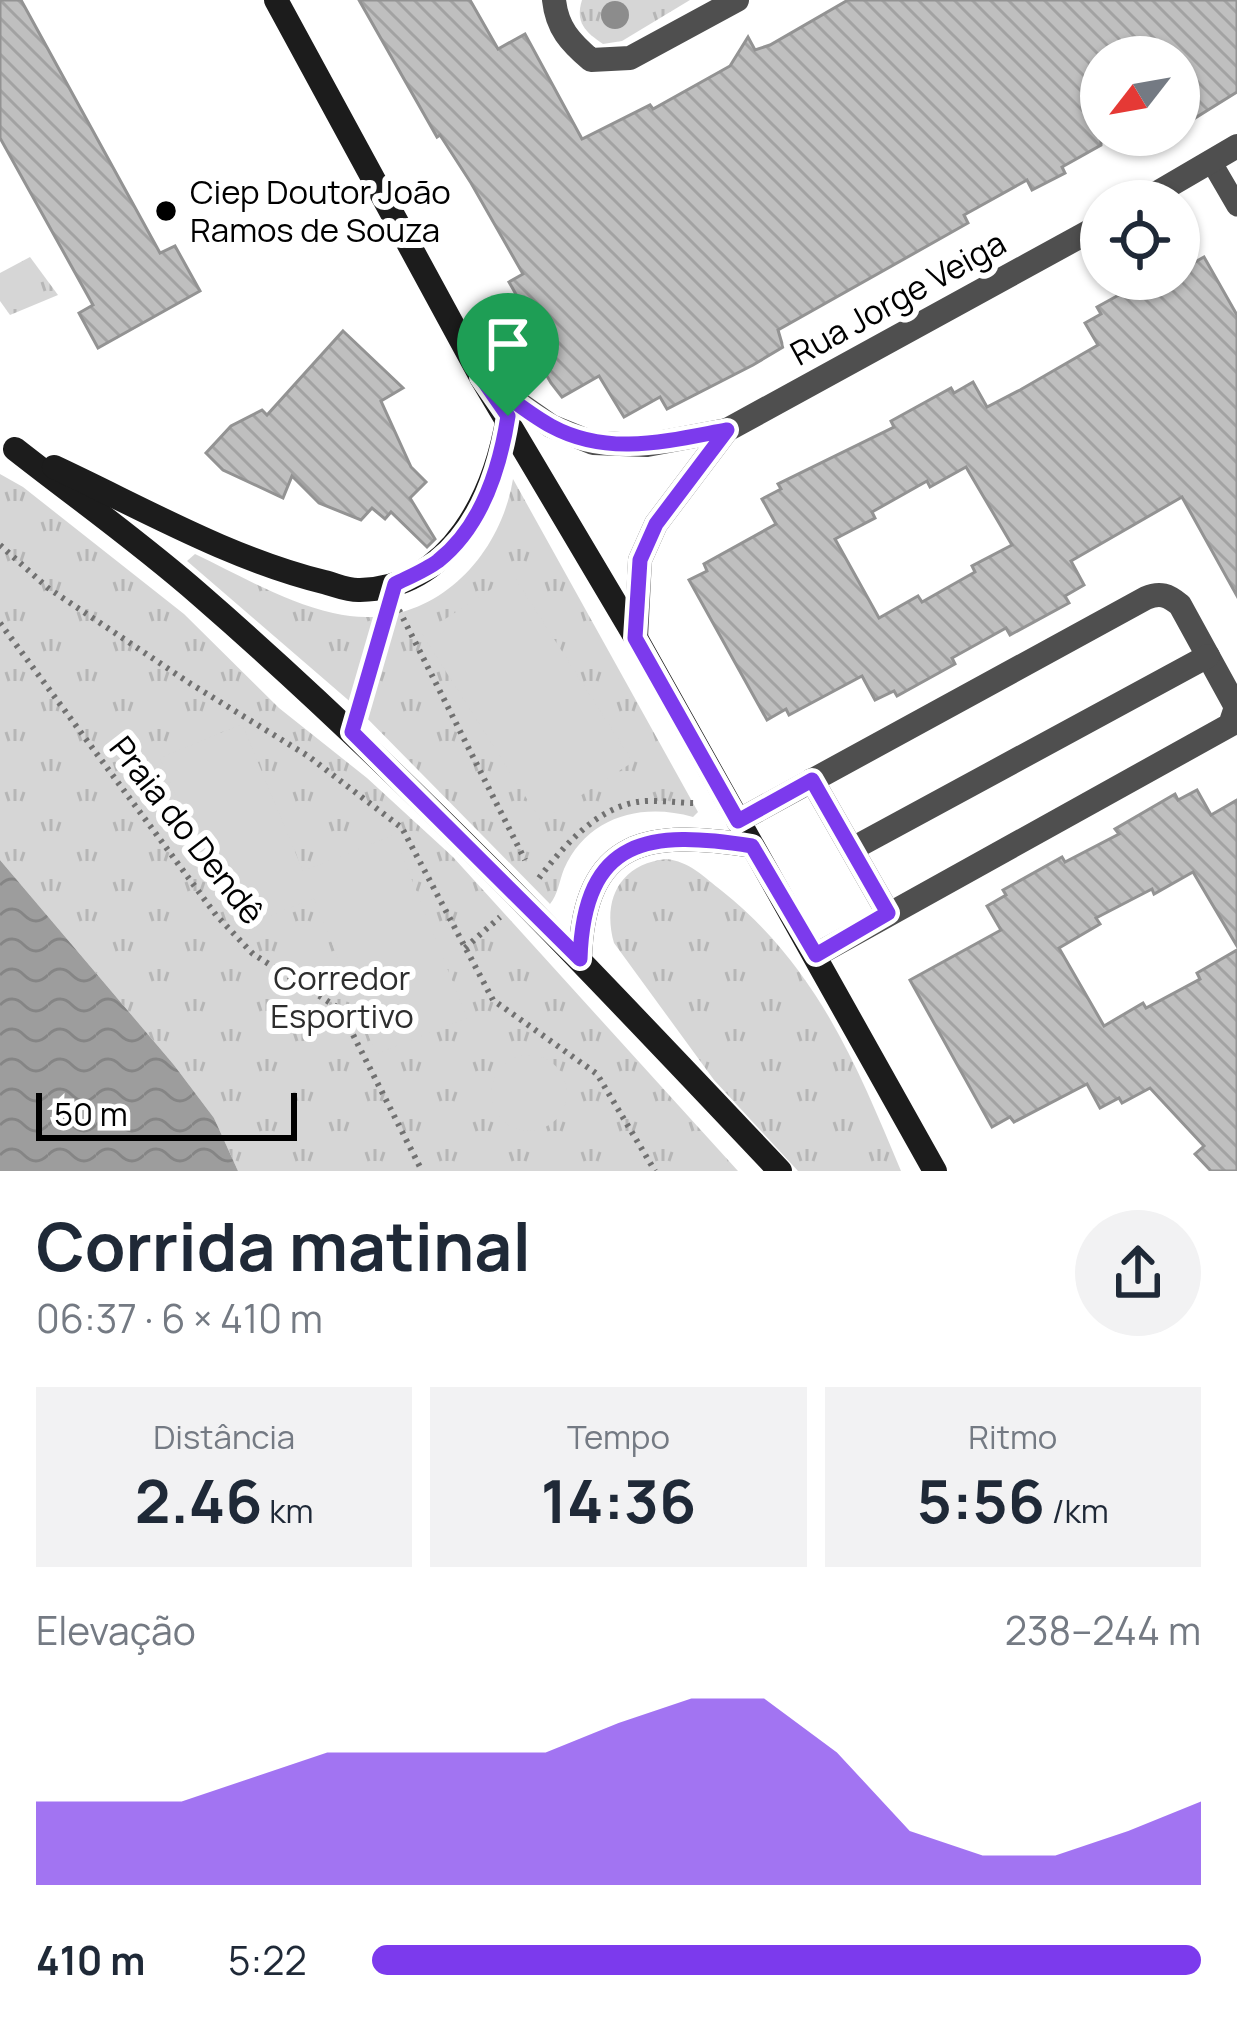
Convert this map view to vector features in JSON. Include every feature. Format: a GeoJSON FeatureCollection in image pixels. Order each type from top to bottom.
{"type":"FeatureCollection","features":[{"type":"Feature","properties":{"kind":"main road"},"geometry":{"type":"LineString","coordinates":[[276,0],[481,377],[635,638],[935,1171]]}},
{"type":"Feature","properties":{"kind":"main road"},"geometry":{"type":"LineString","coordinates":[[7,446],[279,571],[357,591],[395,584],[437,562],[451,548],[481,506],[494,477],[508,416]]}},
{"type":"Feature","properties":{"kind":"main road"},"geometry":{"type":"LineString","coordinates":[[7,446],[197,592],[352,732],[580,959],[780,1171]]}},
{"type":"Feature","properties":{"kind":"main road"},"geometry":{"type":"LineString","coordinates":[[580,959],[584,919],[599,880],[611,862],[634,846],[697,837],[752,846]]}},
{"type":"Feature","properties":{"kind":"street"},"geometry":{"type":"LineString","coordinates":[[554,0],[556,20],[569,42],[591,60],[630,58],[736,0]]}},
{"type":"Feature","properties":{"kind":"street"},"geometry":{"type":"LineString","coordinates":[[1181,180],[1237,146]]}},
{"type":"Feature","properties":{"kind":"street","name":"Rua Jorge Veiga"},"geometry":{"type":"LineString","coordinates":[[481,377],[551,426],[593,443],[647,445],[727,430],[1080,236]]}},
{"type":"Feature","properties":{"kind":"street","name":"Rua Jorge Veiga"},"geometry":{"type":"LineString","coordinates":[[635,638],[640,560],[656,524],[727,430]]}},
{"type":"Feature","properties":{"kind":"street"},"geometry":{"type":"LineString","coordinates":[[738,821],[1156,594],[1180,605],[1236,707],[1230,725],[816,955]]}},
{"type":"Feature","properties":{"kind":"street"},"geometry":{"type":"LineString","coordinates":[[851,849],[1208,656]]}},
{"type":"Feature","properties":{"kind":"street"},"geometry":{"type":"LineString","coordinates":[[812,780],[888,913]]}},
{"type":"Feature","properties":{"kind":"lane"},"geometry":{"type":"LineString","coordinates":[[1212,163],[1237,206]]}},
{"type":"Feature","properties":{"kind":"path"},"geometry":{"type":"LineString","coordinates":[[0,545],[48,588],[308,756],[402,828],[494,1000],[597,1074],[655,1171]]}},
{"type":"Feature","properties":{"kind":"path"},"geometry":{"type":"LineString","coordinates":[[352,732],[392,596],[526,861]]}},
{"type":"Feature","properties":{"kind":"path","name":"Praia do Dendê"},"geometry":{"type":"LineString","coordinates":[[0,623],[216,915],[253,954],[340,1009],[422,1171]]}},
{"type":"Feature","properties":{"kind":"green space"},"geometry":{"type":"Polygon","coordinates":[[[582,0],[690,0],[622,41],[603,44],[583,26],[582,0]]]}},
{"type":"Feature","properties":{"kind":"green space"},"geometry":{"type":"Polygon","coordinates":[[[30,257],[58,295],[10,315],[0,301],[0,273],[30,257]]]}},
{"type":"Feature","properties":{"kind":"green space","name":"Corredor Esportivo"},"geometry":{"type":"Polygon","coordinates":[[[0,474],[184,614],[279,708],[367,778],[453,857],[738,1171],[238,1171],[214,1118],[174,1065],[0,860],[0,474]]]}},
{"type":"Feature","properties":{"kind":"green space"},"geometry":{"type":"Polygon","coordinates":[[[513,479],[698,812],[693,817],[635,813],[601,826],[574,851],[550,904],[354,705],[187,561],[195,554],[280,595],[333,613],[366,617],[398,613],[426,603],[474,565],[492,539],[513,479]]]}},
{"type":"Feature","properties":{"kind":"green space"},"geometry":{"type":"Polygon","coordinates":[[[513,575],[633,762],[541,821],[422,634],[513,575]]]}},
{"type":"Feature","properties":{"kind":"green space"},"geometry":{"type":"Polygon","coordinates":[[[242,724],[303,871],[394,835],[467,1018],[376,1054],[314,898],[232,931],[160,758],[242,724]]]}},
{"type":"Feature","properties":{"kind":"green space"},"geometry":{"type":"Polygon","coordinates":[[[666,859],[689,866],[755,920],[808,984],[849,1055],[901,1171],[798,1171],[714,1080],[614,943],[610,913],[618,887],[636,868],[666,859]]]}},
{"type":"Feature","properties":{"kind":"green space"},"geometry":{"type":"Polygon","coordinates":[[[529,1055],[544,1057],[556,1066],[565,1078],[565,1108],[556,1120],[544,1129],[529,1131],[514,1129],[502,1120],[493,1108],[491,1093],[493,1078],[502,1066],[514,1057],[529,1055]]]}},
{"type":"Feature","properties":{"kind":"water"},"geometry":{"type":"Polygon","coordinates":[[[0,860],[174,1065],[214,1118],[238,1171],[0,1171],[0,860]]]}},
{"type":"Feature","properties":{"kind":"building"},"geometry":{"type":"Polygon","coordinates":[[[0,0],[21,0],[160,253],[175,246],[200,291],[98,348],[79,313],[93,305],[0,138],[0,0]]]}},
{"type":"Feature","properties":{"kind":"building"},"geometry":{"type":"Polygon","coordinates":[[[359,0],[470,0],[498,49],[525,34],[582,139],[650,105],[653,109],[730,66],[748,37],[755,50],[770,45],[848,0],[1237,0],[1237,92],[1200,115],[1200,36],[1080,36],[1082,156],[1062,167],[1065,173],[1032,190],[1027,180],[964,215],[968,223],[778,330],[783,347],[753,365],[667,409],[660,397],[624,417],[599,376],[562,397],[551,383],[514,319],[526,312],[509,282],[523,274],[471,183],[440,135],[437,137],[359,0]]]}},
{"type":"Feature","properties":{"kind":"building"},"geometry":{"type":"Polygon","coordinates":[[[1204,257],[1237,315],[1237,596],[1182,497],[1071,561],[1084,585],[1065,596],[1069,603],[1010,635],[1006,628],[897,696],[894,691],[875,700],[862,676],[789,715],[786,709],[767,720],[689,580],[707,571],[704,564],[776,524],[762,499],[781,489],[778,484],[894,427],[891,421],[951,388],[954,393],[973,382],[987,407],[1098,345],[1085,323],[1101,314],[1097,307],[1110,300],[1200,300],[1200,259],[1204,257]],[[966,467],[930,487],[927,481],[835,539],[879,618],[918,596],[922,602],[975,572],[972,566],[1012,545],[966,467]]]}},
{"type":"Feature","properties":{"kind":"building"},"geometry":{"type":"Polygon","coordinates":[[[343,331],[403,388],[381,401],[411,467],[426,482],[410,498],[435,539],[427,547],[391,512],[385,519],[372,508],[361,520],[319,503],[292,476],[283,498],[223,470],[206,453],[231,426],[262,410],[267,415],[343,331]]]}},
{"type":"Feature","properties":{"kind":"building"},"geometry":{"type":"Polygon","coordinates":[[[1197,790],[1211,815],[1237,800],[1237,946],[1193,872],[1096,918],[1100,924],[1059,948],[1104,1026],[1200,979],[1197,973],[1237,950],[1237,1171],[1211,1171],[1195,1154],[1204,1146],[1150,1088],[1100,1108],[1087,1084],[1014,1122],[1010,1117],[992,1127],[910,980],[1001,930],[987,906],[1006,895],[1003,890],[1062,857],[1065,862],[1119,834],[1115,829],[1175,794],[1178,800],[1197,790]]]}},
{"type":"Feature","properties":{"kind":"place","name":"Ciep Doutor João Ramos de Souza"},"geometry":{"type":"Point","coordinates":[166,211]}},
{"type":"Feature","properties":{"kind":"route"},"geometry":{"type":"LineString","coordinates":[[481,377],[551,426],[593,443],[647,445],[727,430],[656,524],[640,560],[635,638],[738,821],[812,780],[888,913],[816,955],[752,846],[697,837],[668,838],[634,846],[611,862],[584,919],[580,959],[352,732],[395,584],[437,562],[464,532],[494,477],[508,416],[481,377]]}}]}
